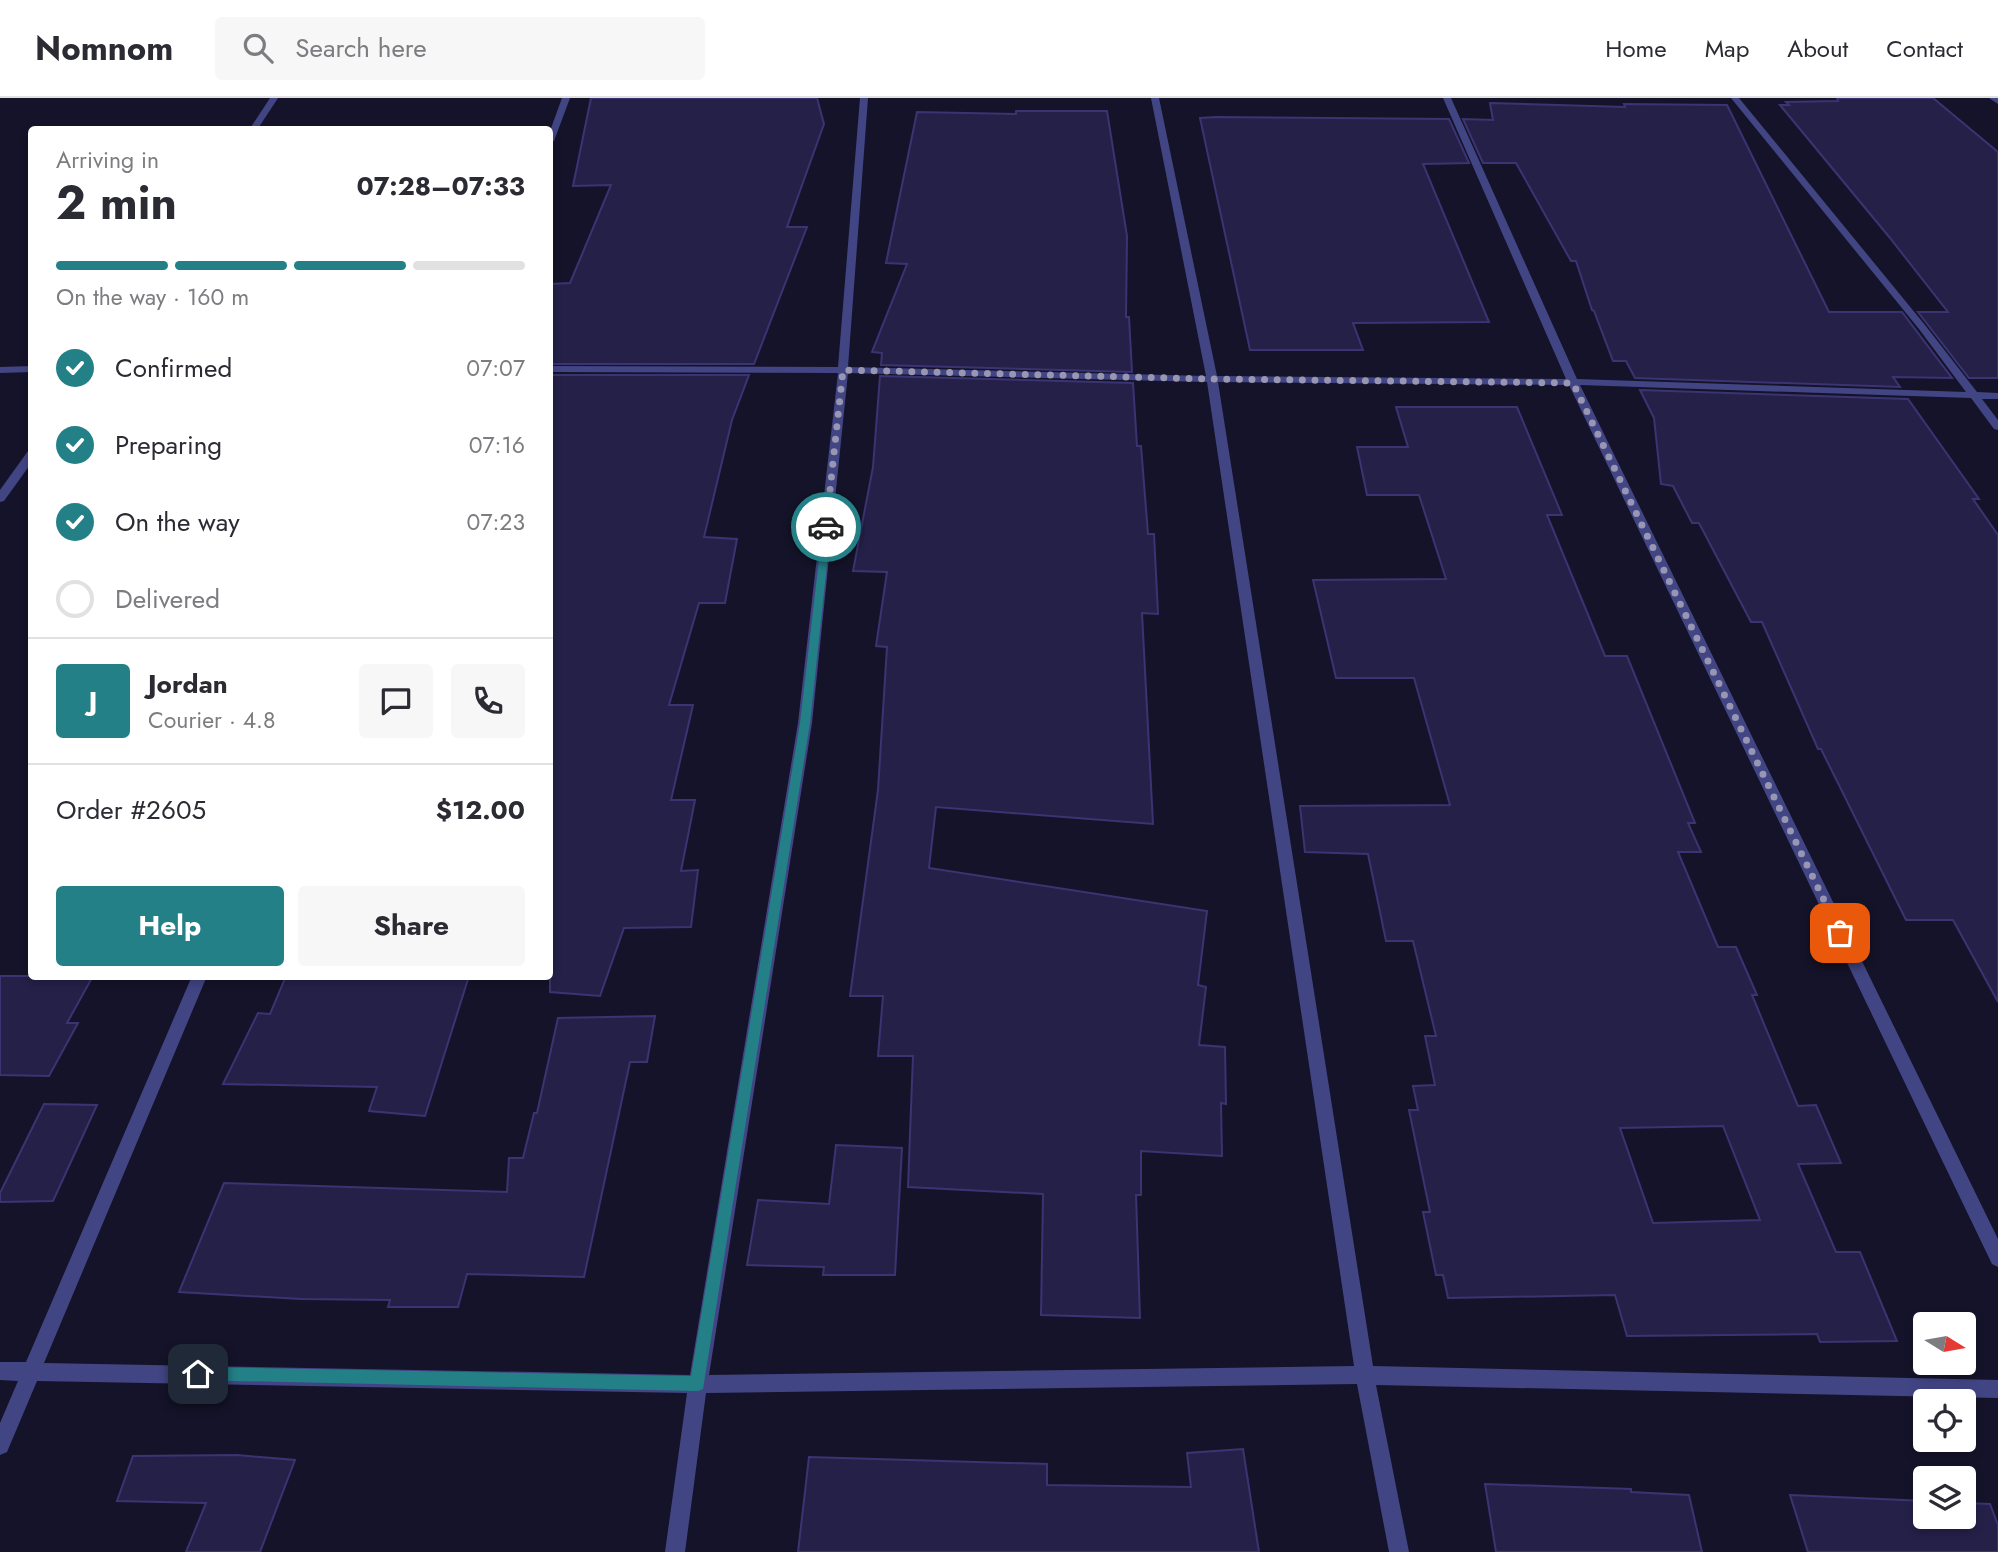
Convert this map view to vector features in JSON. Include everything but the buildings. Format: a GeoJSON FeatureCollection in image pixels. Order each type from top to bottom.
{"type":"FeatureCollection","features":[{"type":"Feature","properties":{"kind":"street"},"geometry":{"type":"LineString","coordinates":[[256,126],[274,98]]}},
{"type":"Feature","properties":{"kind":"street"},"geometry":{"type":"LineString","coordinates":[[553,133],[566,98]]}},
{"type":"Feature","properties":{"kind":"street"},"geometry":{"type":"LineString","coordinates":[[675,1552],[698,1384],[805,723],[843,370],[864,98]]}},
{"type":"Feature","properties":{"kind":"street"},"geometry":{"type":"LineString","coordinates":[[1155,98],[1212,379],[1365,1375],[1399,1552]]}},
{"type":"Feature","properties":{"kind":"street"},"geometry":{"type":"LineString","coordinates":[[1447,98],[1573,383],[1998,1258]]}},
{"type":"Feature","properties":{"kind":"street"},"geometry":{"type":"LineString","coordinates":[[1735,98],[1922,327],[1998,427]]}},
{"type":"Feature","properties":{"kind":"street"},"geometry":{"type":"LineString","coordinates":[[1993,98],[1998,102]]}},
{"type":"Feature","properties":{"kind":"street"},"geometry":{"type":"LineString","coordinates":[[0,370],[28,369]]}},
{"type":"Feature","properties":{"kind":"street"},"geometry":{"type":"LineString","coordinates":[[553,369],[843,370],[1212,379],[1573,383],[1998,396]]}},
{"type":"Feature","properties":{"kind":"street"},"geometry":{"type":"LineString","coordinates":[[0,498],[28,459]]}},
{"type":"Feature","properties":{"kind":"street"},"geometry":{"type":"LineString","coordinates":[[0,1445],[198,980]]}},
{"type":"Feature","properties":{"kind":"street"},"geometry":{"type":"LineString","coordinates":[[0,1371],[698,1384],[1365,1375],[1998,1389]]}},
{"type":"Feature","properties":{"kind":"way so far"},"geometry":{"type":"LineString","coordinates":[[826,527],[843,370],[1212,379],[1573,383],[1840,933]]}},
{"type":"Feature","properties":{"kind":"route"},"geometry":{"type":"LineString","coordinates":[[198,1374],[698,1384],[805,723],[826,527]]}}]}
